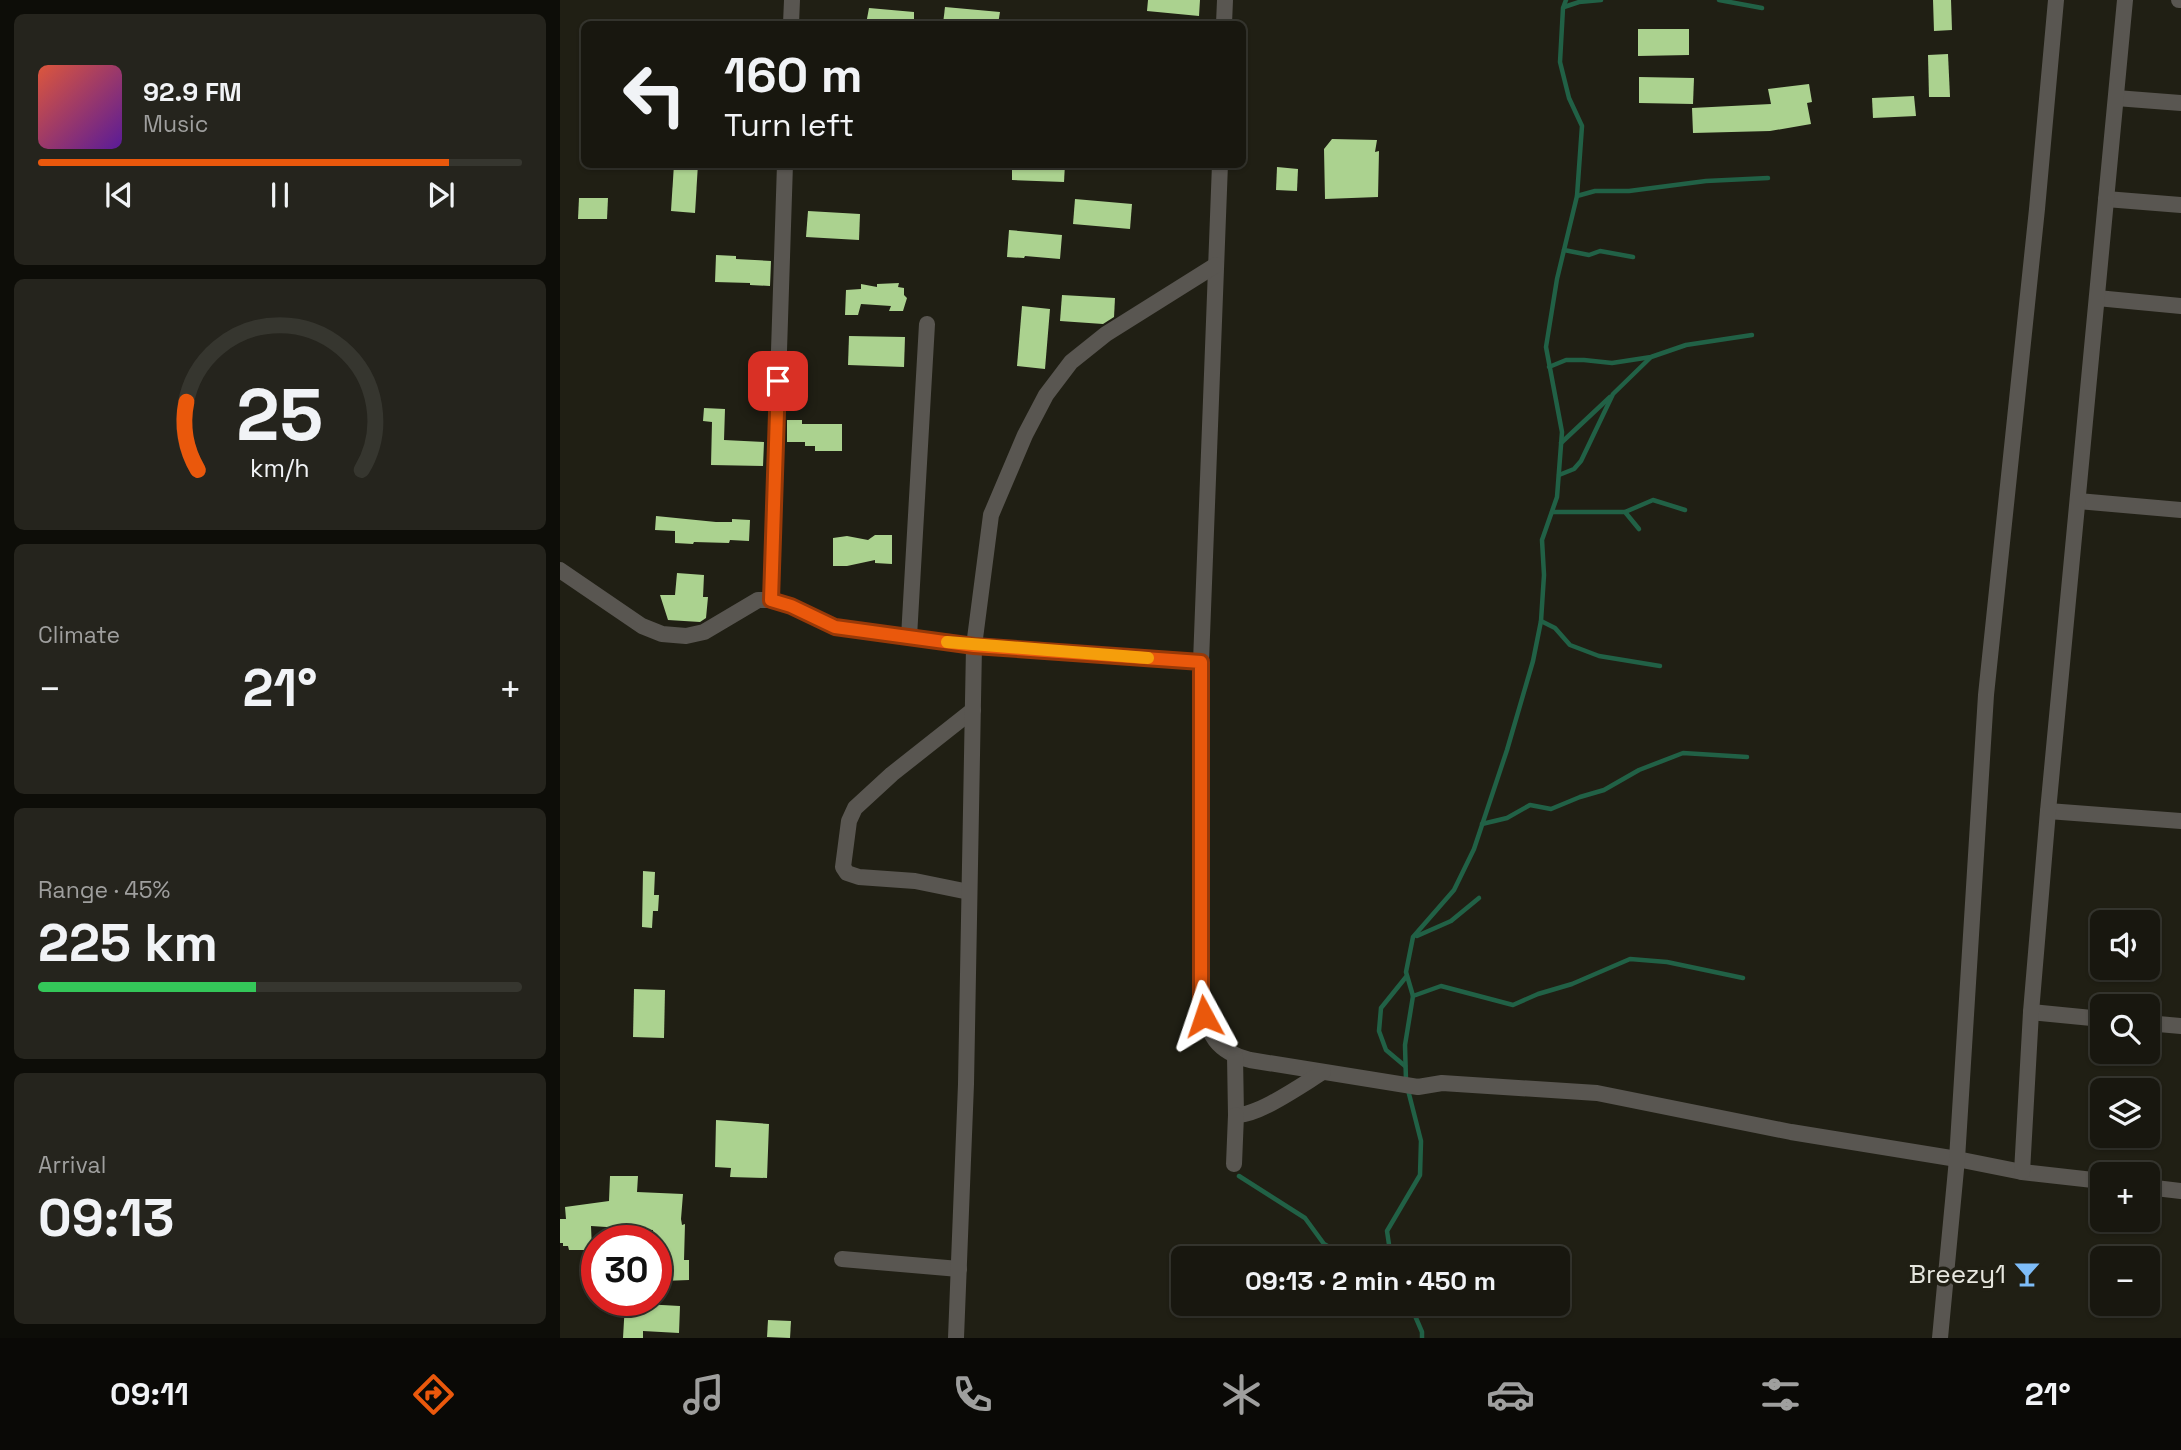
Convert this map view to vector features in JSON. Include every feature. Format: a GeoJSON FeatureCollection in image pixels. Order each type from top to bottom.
{"type":"FeatureCollection","features":[{"type":"Feature","properties":{"kind":"street"},"geometry":{"type":"LineString","coordinates":[[791,21],[792,0]]}},
{"type":"Feature","properties":{"kind":"street"},"geometry":{"type":"LineString","coordinates":[[1224,21],[1225,0]]}},
{"type":"Feature","properties":{"kind":"street"},"geometry":{"type":"LineString","coordinates":[[1940,1338],[1957,1159],[1986,695],[2056,0]]}},
{"type":"Feature","properties":{"kind":"street"},"geometry":{"type":"LineString","coordinates":[[2022,1172],[2031,1012],[2048,811],[2125,0]]}},
{"type":"Feature","properties":{"kind":"street"},"geometry":{"type":"LineString","coordinates":[[2116,98],[2181,103]]}},
{"type":"Feature","properties":{"kind":"street"},"geometry":{"type":"LineString","coordinates":[[771,600],[785,168]]}},
{"type":"Feature","properties":{"kind":"street"},"geometry":{"type":"LineString","coordinates":[[1220,168],[1201,662],[1201,1003],[1214,1040],[1221,1048],[1235,1056],[1400,1085],[1418,1087],[1442,1083],[1597,1093],[1791,1132],[2022,1172],[2090,1180]]}},
{"type":"Feature","properties":{"kind":"street"},"geometry":{"type":"LineString","coordinates":[[2106,199],[2181,205]]}},
{"type":"Feature","properties":{"kind":"street"},"geometry":{"type":"LineString","coordinates":[[956,1338],[965,1097],[974,646],[991,515],[1025,435],[1046,395],[1071,362],[1106,334],[1216,265]]}},
{"type":"Feature","properties":{"kind":"street"},"geometry":{"type":"LineString","coordinates":[[2097,298],[2181,306]]}},
{"type":"Feature","properties":{"kind":"street"},"geometry":{"type":"LineString","coordinates":[[909,637],[927,324]]}},
{"type":"Feature","properties":{"kind":"street"},"geometry":{"type":"LineString","coordinates":[[2078,501],[2181,510]]}},
{"type":"Feature","properties":{"kind":"street"},"geometry":{"type":"LineString","coordinates":[[560,570],[642,626],[662,634],[686,636],[704,632],[758,600],[771,600],[791,606],[835,627],[974,646],[1201,662]]}},
{"type":"Feature","properties":{"kind":"street"},"geometry":{"type":"LineString","coordinates":[[969,892],[915,881],[859,877],[847,873],[843,867],[849,821],[855,808],[892,774],[973,710]]}},
{"type":"Feature","properties":{"kind":"street"},"geometry":{"type":"LineString","coordinates":[[2048,811],[2181,821]]}},
{"type":"Feature","properties":{"kind":"street"},"geometry":{"type":"LineString","coordinates":[[2031,1012],[2090,1017]]}},
{"type":"Feature","properties":{"kind":"street"},"geometry":{"type":"LineString","coordinates":[[2160,1024],[2181,1026]]}},
{"type":"Feature","properties":{"kind":"street"},"geometry":{"type":"LineString","coordinates":[[1234,1164],[1235,1056]]}},
{"type":"Feature","properties":{"kind":"street"},"geometry":{"type":"LineString","coordinates":[[1236,1115],[1245,1115],[1286,1095],[1323,1072]]}},
{"type":"Feature","properties":{"kind":"street"},"geometry":{"type":"LineString","coordinates":[[2160,1189],[2181,1191]]}},
{"type":"Feature","properties":{"kind":"street"},"geometry":{"type":"LineString","coordinates":[[842,1259],[959,1269]]}},
{"type":"Feature","properties":{"kind":"building"},"geometry":{"type":"Polygon","coordinates":[[[1148,0],[1200,0],[1199,16],[1147,11],[1148,0]]]}},
{"type":"Feature","properties":{"kind":"building"},"geometry":{"type":"Polygon","coordinates":[[[1933,0],[1951,0],[1952,30],[1934,31],[1933,0]]]}},
{"type":"Feature","properties":{"kind":"building"},"geometry":{"type":"Polygon","coordinates":[[[945,7],[1000,12],[998,21],[943,21],[945,7]]]}},
{"type":"Feature","properties":{"kind":"building"},"geometry":{"type":"Polygon","coordinates":[[[869,8],[914,12],[914,21],[867,21],[869,8]]]}},
{"type":"Feature","properties":{"kind":"building"},"geometry":{"type":"Polygon","coordinates":[[[1638,29],[1689,29],[1689,55],[1638,56],[1638,29]]]}},
{"type":"Feature","properties":{"kind":"building"},"geometry":{"type":"Polygon","coordinates":[[[1948,54],[1950,97],[1929,97],[1928,55],[1948,54]]]}},
{"type":"Feature","properties":{"kind":"building"},"geometry":{"type":"Polygon","coordinates":[[[1639,77],[1694,78],[1693,104],[1639,103],[1639,77]]]}},
{"type":"Feature","properties":{"kind":"building"},"geometry":{"type":"Polygon","coordinates":[[[1809,84],[1812,102],[1807,103],[1811,124],[1770,131],[1693,133],[1692,108],[1771,104],[1768,89],[1809,84]]]}},
{"type":"Feature","properties":{"kind":"building"},"geometry":{"type":"Polygon","coordinates":[[[1914,96],[1916,116],[1873,118],[1872,98],[1914,96]]]}},
{"type":"Feature","properties":{"kind":"building"},"geometry":{"type":"Polygon","coordinates":[[[1332,139],[1377,140],[1375,152],[1379,151],[1378,197],[1325,199],[1324,149],[1332,139]]]}},
{"type":"Feature","properties":{"kind":"building"},"geometry":{"type":"Polygon","coordinates":[[[1277,167],[1298,169],[1297,191],[1276,190],[1277,167]]]}},
{"type":"Feature","properties":{"kind":"building"},"geometry":{"type":"Polygon","coordinates":[[[674,168],[698,168],[695,213],[671,211],[674,168]]]}},
{"type":"Feature","properties":{"kind":"building"},"geometry":{"type":"Polygon","coordinates":[[[1012,168],[1065,168],[1064,182],[1012,180],[1012,168]]]}},
{"type":"Feature","properties":{"kind":"building"},"geometry":{"type":"Polygon","coordinates":[[[579,198],[608,198],[607,219],[578,219],[579,198]]]}},
{"type":"Feature","properties":{"kind":"building"},"geometry":{"type":"Polygon","coordinates":[[[1075,199],[1132,204],[1130,229],[1073,224],[1075,199]]]}},
{"type":"Feature","properties":{"kind":"building"},"geometry":{"type":"Polygon","coordinates":[[[808,211],[860,214],[859,240],[806,237],[808,211]]]}},
{"type":"Feature","properties":{"kind":"building"},"geometry":{"type":"Polygon","coordinates":[[[1009,230],[1062,235],[1060,259],[1007,257],[1009,230]]]}},
{"type":"Feature","properties":{"kind":"building"},"geometry":{"type":"Polygon","coordinates":[[[716,255],[771,261],[770,286],[715,282],[716,255]]]}},
{"type":"Feature","properties":{"kind":"building"},"geometry":{"type":"Polygon","coordinates":[[[899,283],[898,287],[904,288],[907,298],[903,311],[889,311],[891,306],[861,304],[858,315],[845,315],[846,290],[861,289],[861,284],[877,287],[877,284],[899,283]]]}},
{"type":"Feature","properties":{"kind":"building"},"geometry":{"type":"Polygon","coordinates":[[[1062,295],[1115,298],[1114,317],[1103,324],[1060,321],[1062,295]]]}},
{"type":"Feature","properties":{"kind":"building"},"geometry":{"type":"Polygon","coordinates":[[[1022,306],[1050,309],[1045,369],[1017,366],[1022,306]]]}},
{"type":"Feature","properties":{"kind":"building"},"geometry":{"type":"Polygon","coordinates":[[[849,336],[905,337],[904,367],[848,365],[849,336]]]}},
{"type":"Feature","properties":{"kind":"building"},"geometry":{"type":"Polygon","coordinates":[[[704,408],[725,409],[724,440],[764,442],[763,466],[711,465],[712,422],[703,421],[704,408]]]}},
{"type":"Feature","properties":{"kind":"building"},"geometry":{"type":"Polygon","coordinates":[[[787,420],[802,420],[802,424],[842,424],[842,451],[815,451],[815,446],[805,446],[805,442],[787,442],[787,420]]]}},
{"type":"Feature","properties":{"kind":"building"},"geometry":{"type":"Polygon","coordinates":[[[656,516],[716,522],[750,520],[749,541],[675,543],[675,531],[655,530],[656,516]]]}},
{"type":"Feature","properties":{"kind":"building"},"geometry":{"type":"Polygon","coordinates":[[[875,535],[892,535],[892,564],[875,563],[875,560],[833,566],[833,538],[847,536],[868,540],[875,535]]]}},
{"type":"Feature","properties":{"kind":"building"},"geometry":{"type":"Polygon","coordinates":[[[677,573],[704,575],[703,597],[708,597],[706,618],[700,622],[668,620],[660,595],[675,595],[677,573]]]}},
{"type":"Feature","properties":{"kind":"building"},"geometry":{"type":"Polygon","coordinates":[[[643,871],[655,872],[654,895],[659,895],[658,911],[653,911],[652,928],[642,927],[643,871]]]}},
{"type":"Feature","properties":{"kind":"building"},"geometry":{"type":"Polygon","coordinates":[[[634,989],[665,990],[664,1038],[633,1037],[634,989]]]}},
{"type":"Feature","properties":{"kind":"building"},"geometry":{"type":"Polygon","coordinates":[[[716,1120],[769,1124],[767,1178],[730,1177],[731,1168],[715,1167],[716,1120]]]}},
{"type":"Feature","properties":{"kind":"building"},"geometry":{"type":"Polygon","coordinates":[[[610,1176],[638,1176],[637,1192],[683,1194],[681,1219],[682,1225],[685,1224],[684,1260],[689,1260],[689,1280],[672,1281],[672,1225],[581,1225],[581,1250],[569,1250],[568,1246],[560,1243],[560,1219],[566,1219],[565,1207],[609,1201],[610,1176]]]}},
{"type":"Feature","properties":{"kind":"building"},"geometry":{"type":"Polygon","coordinates":[[[672,1306],[680,1306],[679,1333],[643,1331],[643,1338],[623,1338],[624,1316],[672,1316],[672,1306]]]}},
{"type":"Feature","properties":{"kind":"building"},"geometry":{"type":"Polygon","coordinates":[[[768,1320],[791,1321],[790,1338],[767,1337],[768,1320]]]}},
{"type":"Feature","properties":{"kind":"waterway"},"geometry":{"type":"LineString","coordinates":[[1406,1081],[1405,1045],[1413,996],[1406,972],[1413,937],[1454,890],[1474,849],[1507,750],[1533,661],[1541,621],[1544,575],[1542,540],[1557,497],[1562,432],[1546,347],[1557,279],[1577,196],[1582,126],[1569,98],[1560,62],[1563,8],[1566,0]]}},
{"type":"Feature","properties":{"kind":"waterway"},"geometry":{"type":"LineString","coordinates":[[1564,7],[1579,2],[1601,0]]}},
{"type":"Feature","properties":{"kind":"waterway"},"geometry":{"type":"LineString","coordinates":[[1719,0],[1762,8]]}},
{"type":"Feature","properties":{"kind":"waterway"},"geometry":{"type":"LineString","coordinates":[[1577,196],[1595,191],[1629,191],[1706,181],[1768,178]]}},
{"type":"Feature","properties":{"kind":"waterway"},"geometry":{"type":"LineString","coordinates":[[1564,250],[1589,255],[1600,251],[1633,257]]}},
{"type":"Feature","properties":{"kind":"waterway"},"geometry":{"type":"LineString","coordinates":[[1549,367],[1566,360],[1612,363],[1651,357],[1686,345],[1752,335]]}},
{"type":"Feature","properties":{"kind":"waterway"},"geometry":{"type":"LineString","coordinates":[[1559,475],[1574,469],[1581,461],[1613,394],[1650,358]]}},
{"type":"Feature","properties":{"kind":"waterway"},"geometry":{"type":"LineString","coordinates":[[1561,443],[1610,397]]}},
{"type":"Feature","properties":{"kind":"waterway"},"geometry":{"type":"LineString","coordinates":[[1625,512],[1653,500],[1685,510]]}},
{"type":"Feature","properties":{"kind":"waterway"},"geometry":{"type":"LineString","coordinates":[[1552,512],[1625,512],[1639,529]]}},
{"type":"Feature","properties":{"kind":"waterway"},"geometry":{"type":"LineString","coordinates":[[1541,621],[1555,628],[1570,645],[1599,656],[1660,666]]}},
{"type":"Feature","properties":{"kind":"waterway"},"geometry":{"type":"LineString","coordinates":[[1482,824],[1507,818],[1530,805],[1551,809],[1604,790],[1639,770],[1683,753],[1747,757]]}},
{"type":"Feature","properties":{"kind":"waterway"},"geometry":{"type":"LineString","coordinates":[[1417,936],[1451,921],[1479,898]]}},
{"type":"Feature","properties":{"kind":"waterway"},"geometry":{"type":"LineString","coordinates":[[1413,996],[1441,986],[1513,1005],[1630,959],[1667,962],[1743,978]]}},
{"type":"Feature","properties":{"kind":"waterway"},"geometry":{"type":"LineString","coordinates":[[1405,1066],[1386,1050],[1379,1031],[1381,1008],[1406,977]]}},
{"type":"Feature","properties":{"kind":"waterway"},"geometry":{"type":"LineString","coordinates":[[1389,1246],[1387,1231],[1420,1175],[1421,1141],[1408,1090]]}},
{"type":"Feature","properties":{"kind":"waterway"},"geometry":{"type":"LineString","coordinates":[[1239,1176],[1305,1218],[1328,1246]]}},
{"type":"Feature","properties":{"kind":"waterway"},"geometry":{"type":"LineString","coordinates":[[1415,1316],[1422,1338]]}},
{"type":"Feature","properties":{"kind":"slow traffic"},"geometry":{"type":"LineString","coordinates":[[947,642],[1148,658]]}},
{"type":"Feature","properties":{"kind":"place","name":"Breezy1"},"geometry":{"type":"Point","coordinates":[2027,1274]}},
{"type":"Feature","properties":{"kind":"route"},"geometry":{"type":"LineString","coordinates":[[778,381],[771,600],[791,606],[835,627],[974,646],[1201,662],[1201,1003],[1204,1016]]}}]}
